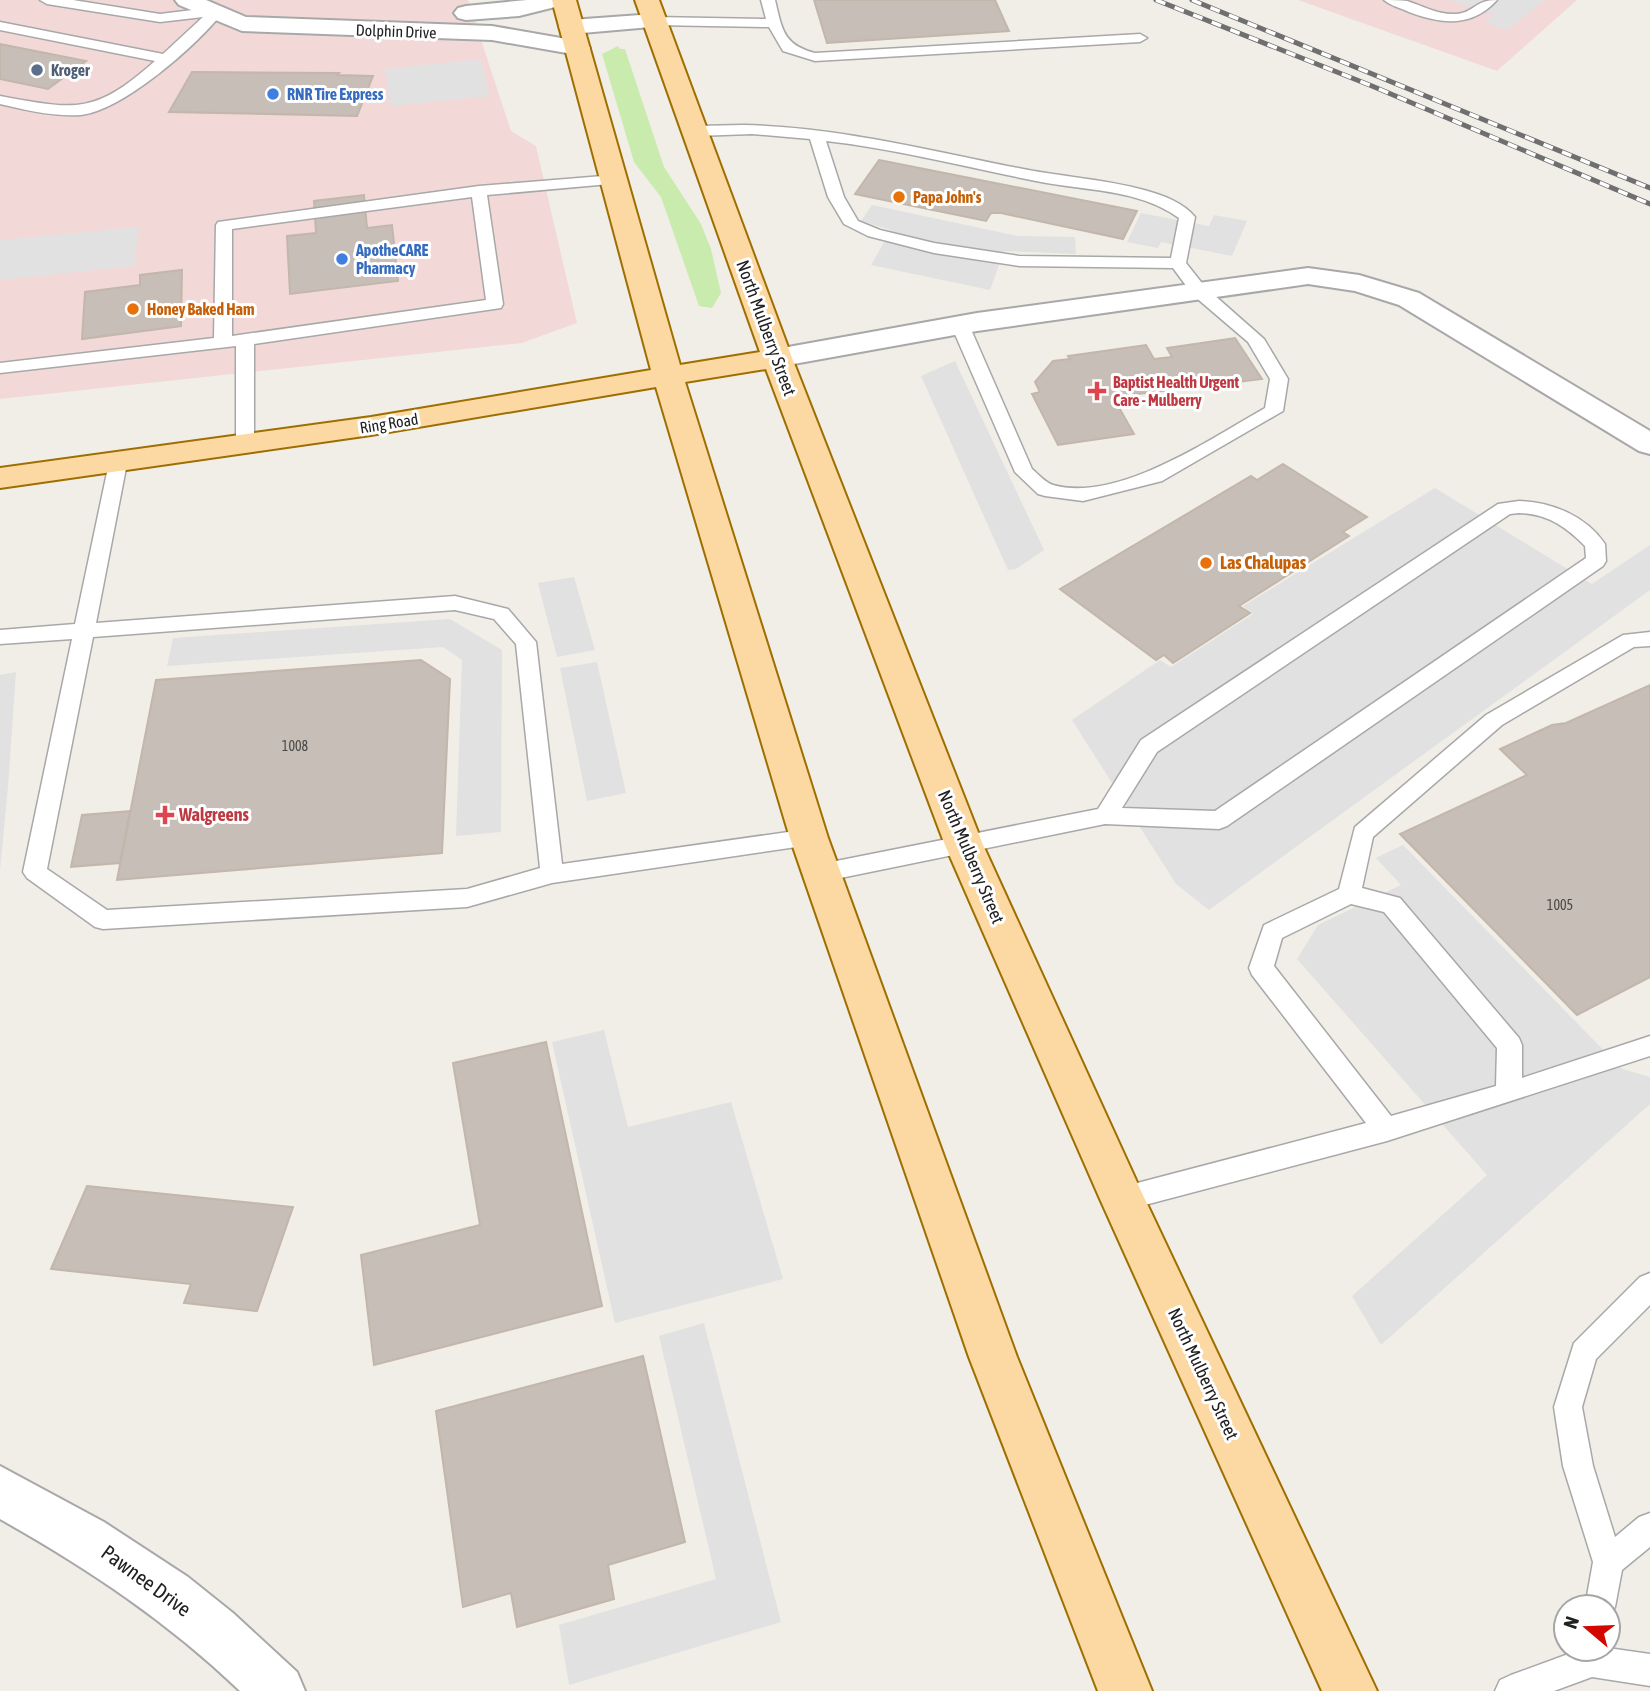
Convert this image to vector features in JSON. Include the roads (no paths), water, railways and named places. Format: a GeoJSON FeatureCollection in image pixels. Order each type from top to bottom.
{"type":"FeatureCollection","features":[{"type":"Feature","properties":{"kind":"main road"},"geometry":{"type":"LineString","coordinates":[[564,0],[668,377],[815,856],[993,1357],[1125,1691]]}},
{"type":"Feature","properties":{"kind":"main road","name":"North Mulberry Street"},"geometry":{"type":"LineString","coordinates":[[651,11],[777,359],[964,845],[1122,1199],[1350,1691]]}},
{"type":"Feature","properties":{"kind":"main road","name":"Ring Road"},"geometry":{"type":"LineString","coordinates":[[0,478],[244,444],[777,359]]}},
{"type":"Feature","properties":{"kind":"street","name":"Dolphin Drive"},"geometry":{"type":"LineString","coordinates":[[187,0],[242,24],[575,38],[651,11]]}},
{"type":"Feature","properties":{"kind":"street","name":"Dolphin Drive"},"geometry":{"type":"LineString","coordinates":[[216,11],[254,5],[422,13],[493,12],[555,0]]}},
{"type":"Feature","properties":{"kind":"street"},"geometry":{"type":"LineString","coordinates":[[777,359],[960,325],[1308,276],[1359,283],[1409,299],[1650,444]]}},
{"type":"Feature","properties":{"kind":"street","name":"Pawnee Drive"},"geometry":{"type":"LineString","coordinates":[[0,1491],[100,1548],[176,1602],[230,1644],[278,1691]]}},
{"type":"Feature","properties":{"kind":"lane"},"geometry":{"type":"LineString","coordinates":[[47,0],[160,18],[216,11]]}},
{"type":"Feature","properties":{"kind":"lane"},"geometry":{"type":"LineString","coordinates":[[768,0],[780,41],[790,51],[815,57],[1140,38]]}},
{"type":"Feature","properties":{"kind":"lane"},"geometry":{"type":"LineString","coordinates":[[1391,0],[1441,17],[1454,18],[1469,16],[1490,0]]}},
{"type":"Feature","properties":{"kind":"lane"},"geometry":{"type":"LineString","coordinates":[[0,100],[63,111],[92,109],[125,92],[216,11]]}},
{"type":"Feature","properties":{"kind":"lane"},"geometry":{"type":"LineString","coordinates":[[651,11],[774,23]]}},
{"type":"Feature","properties":{"kind":"lane"},"geometry":{"type":"LineString","coordinates":[[0,26],[164,58]]}},
{"type":"Feature","properties":{"kind":"lane"},"geometry":{"type":"LineString","coordinates":[[696,131],[761,130],[817,136],[1114,188],[1174,205],[1187,217],[1178,264],[1199,291],[1255,339],[1279,379],[1274,411],[1155,477],[1083,495],[1045,490],[1024,472],[960,325]]}},
{"type":"Feature","properties":{"kind":"lane"},"geometry":{"type":"LineString","coordinates":[[817,136],[836,197],[852,224],[874,233],[933,248],[1018,261],[1178,264]]}},
{"type":"Feature","properties":{"kind":"lane"},"geometry":{"type":"LineString","coordinates":[[223,343],[224,225],[479,191],[615,180]]}},
{"type":"Feature","properties":{"kind":"lane"},"geometry":{"type":"LineString","coordinates":[[0,368],[223,343],[495,304],[479,191]]}},
{"type":"Feature","properties":{"kind":"lane"},"geometry":{"type":"LineString","coordinates":[[244,444],[245,340]]}},
{"type":"Feature","properties":{"kind":"lane"},"geometry":{"type":"LineString","coordinates":[[118,463],[35,872],[103,920],[467,898],[552,874],[964,845],[1105,816],[1219,820],[1596,561],[1595,544],[1568,518],[1544,508],[1526,505],[1505,508],[1149,746],[1105,816]]}},
{"type":"Feature","properties":{"kind":"lane"},"geometry":{"type":"LineString","coordinates":[[0,637],[455,603],[501,614],[526,642],[552,874]]}},
{"type":"Feature","properties":{"kind":"lane"},"geometry":{"type":"LineString","coordinates":[[1349,894],[1363,834],[1494,720],[1630,640],[1650,639]]}},
{"type":"Feature","properties":{"kind":"lane"},"geometry":{"type":"LineString","coordinates":[[1387,1130],[1261,968],[1272,932],[1349,894],[1392,905],[1510,1045],[1508,1093]]}},
{"type":"Feature","properties":{"kind":"lane"},"geometry":{"type":"LineString","coordinates":[[1122,1199],[1293,1152],[1387,1130],[1650,1046]]}},
{"type":"Feature","properties":{"kind":"lane"},"geometry":{"type":"LineString","coordinates":[[1602,1593],[1608,1562],[1578,1466],[1568,1407],[1584,1352],[1650,1286]]}},
{"type":"Feature","properties":{"kind":"lane"},"geometry":{"type":"LineString","coordinates":[[1608,1562],[1650,1528]]}},
{"type":"Feature","properties":{"kind":"lane"},"geometry":{"type":"LineString","coordinates":[[1511,1691],[1574,1663]]}},
{"type":"Feature","properties":{"kind":"lane"},"geometry":{"type":"LineString","coordinates":[[1622,1663],[1650,1670]]}},
{"type":"Feature","properties":{"kind":"railway"},"geometry":{"type":"LineString","coordinates":[[1156,0],[1372,86],[1650,204]]}},
{"type":"Feature","properties":{"kind":"railway"},"geometry":{"type":"LineString","coordinates":[[1192,0],[1650,188]]}},
{"type":"Feature","properties":{"kind":"place","name":"Kroger"},"geometry":{"type":"Point","coordinates":[37,70]}},
{"type":"Feature","properties":{"kind":"place","name":"RNR Tire Express"},"geometry":{"type":"Point","coordinates":[273,94]}},
{"type":"Feature","properties":{"kind":"place","name":"Papa John's"},"geometry":{"type":"Point","coordinates":[899,197]}},
{"type":"Feature","properties":{"kind":"place","name":"ApotheCARE Pharmacy"},"geometry":{"type":"Point","coordinates":[342,259]}},
{"type":"Feature","properties":{"kind":"place","name":"Honey Baked Ham"},"geometry":{"type":"Point","coordinates":[133,309]}},
{"type":"Feature","properties":{"kind":"place","name":"Baptist Health Urgent Care - Mulberry"},"geometry":{"type":"Point","coordinates":[1097,391]}},
{"type":"Feature","properties":{"kind":"place","name":"Las Chalupas"},"geometry":{"type":"Point","coordinates":[1206,563]}},
{"type":"Feature","properties":{"kind":"place","name":"Walgreens"},"geometry":{"type":"Point","coordinates":[165,815]}}]}
